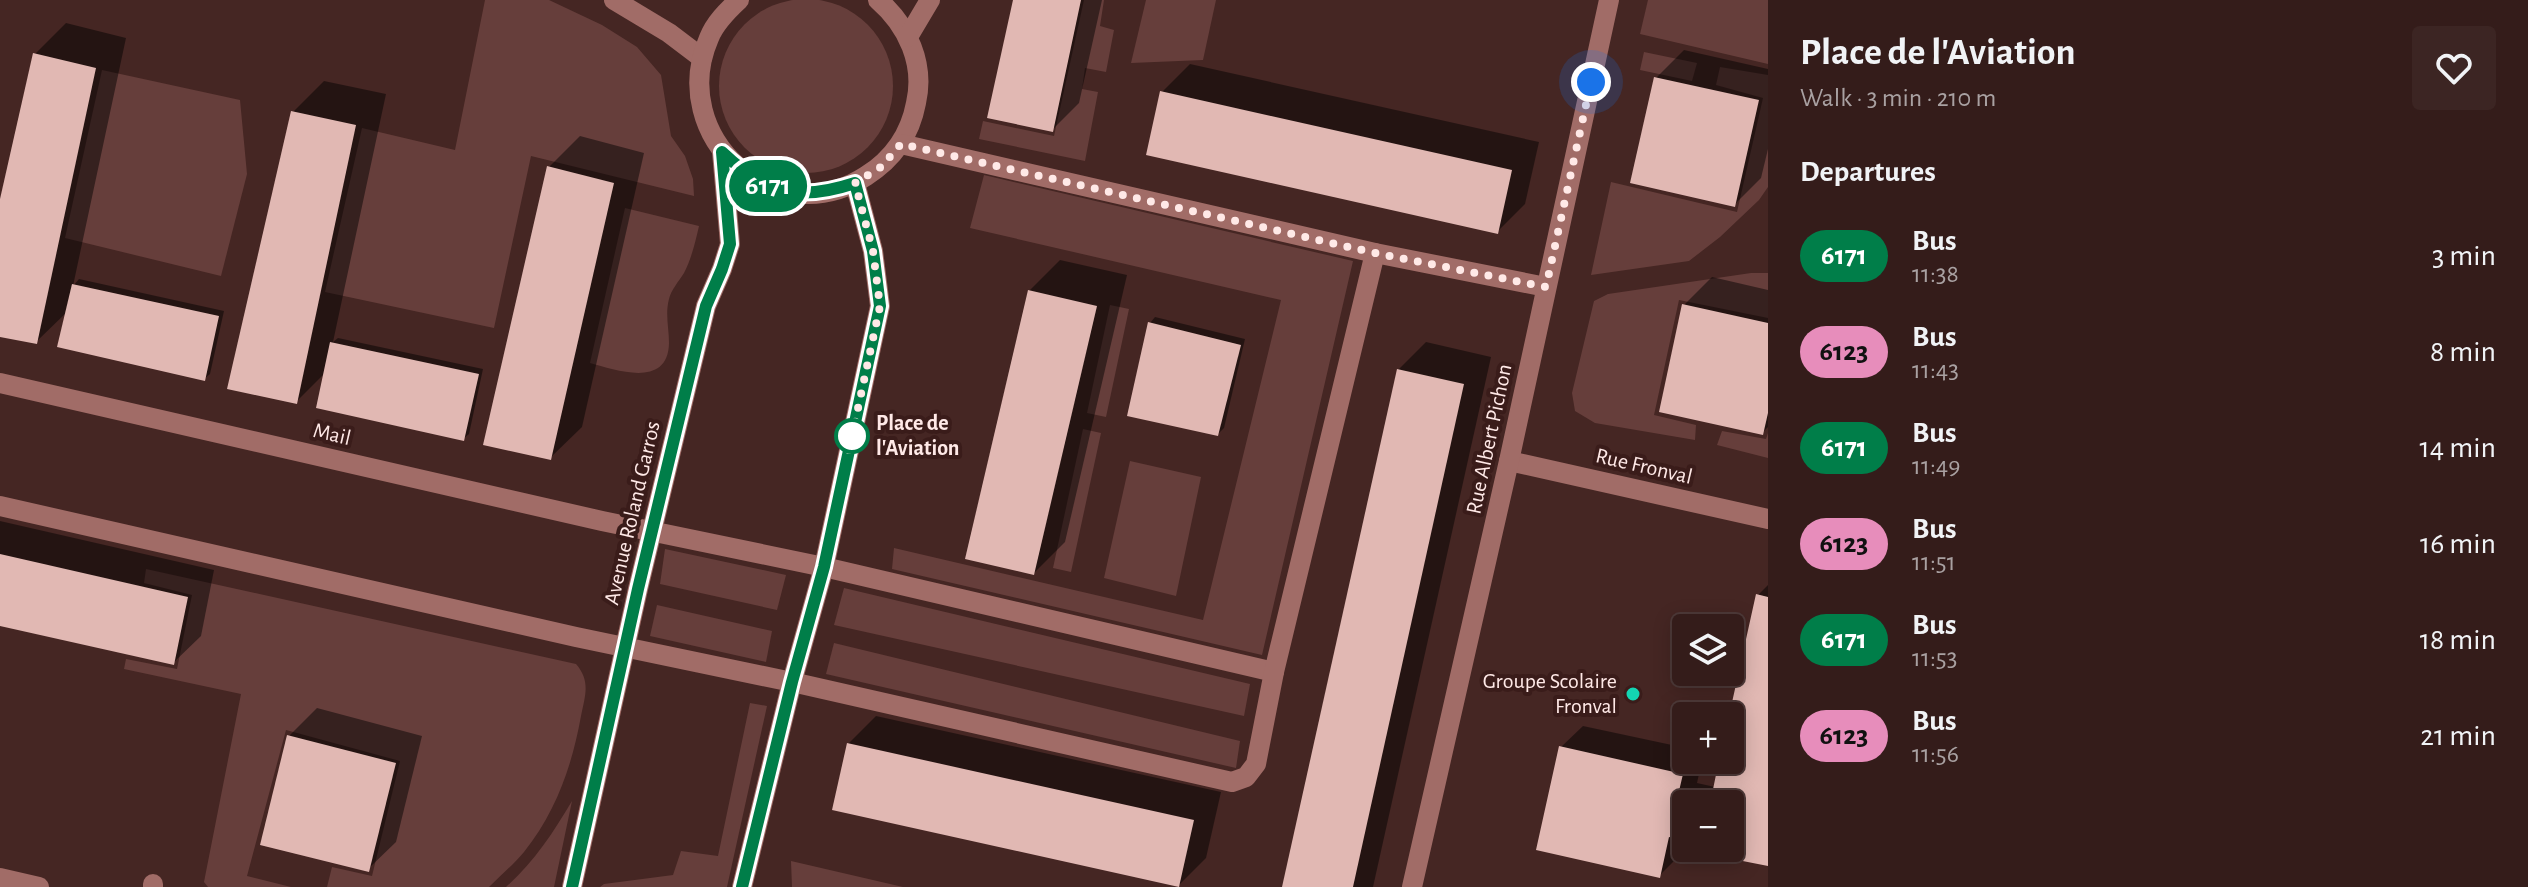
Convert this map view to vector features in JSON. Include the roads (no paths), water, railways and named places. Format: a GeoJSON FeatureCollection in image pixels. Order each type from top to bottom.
{"type":"FeatureCollection","features":[{"type":"Feature","properties":{"kind":"street"},"geometry":{"type":"LineString","coordinates":[[614,0],[669,33],[702,58]]}},
{"type":"Feature","properties":{"kind":"street"},"geometry":{"type":"LineString","coordinates":[[739,0],[723,15],[710,35],[702,58],[699,78],[704,118],[722,152],[744,173],[770,187],[798,194],[827,192],[855,183],[881,167],[901,144],[913,119],[919,92],[917,64],[908,37],[893,13],[878,0]]}},
{"type":"Feature","properties":{"kind":"street"},"geometry":{"type":"LineString","coordinates":[[908,37],[930,0]]}},
{"type":"Feature","properties":{"kind":"street","name":"Rue Albert Pichon"},"geometry":{"type":"LineString","coordinates":[[1412,887],[1609,0]]}},
{"type":"Feature","properties":{"kind":"street"},"geometry":{"type":"LineString","coordinates":[[901,144],[1375,253],[1546,287]]}},
{"type":"Feature","properties":{"kind":"street","name":"Avenue Roland Garros"},"geometry":{"type":"LineString","coordinates":[[572,887],[706,306],[730,244],[722,152]]}},
{"type":"Feature","properties":{"kind":"street"},"geometry":{"type":"LineString","coordinates":[[742,887],[792,682],[824,567],[880,306],[873,251],[855,183]]}},
{"type":"Feature","properties":{"kind":"street"},"geometry":{"type":"LineString","coordinates":[[0,506],[1232,782],[1246,777],[1256,764],[1274,672],[1375,253]]}},
{"type":"Feature","properties":{"kind":"street","name":"Mail"},"geometry":{"type":"LineString","coordinates":[[0,383],[824,567],[1274,672]]}},
{"type":"Feature","properties":{"kind":"street","name":"Rue Fronval"},"geometry":{"type":"LineString","coordinates":[[1509,461],[1768,519]]}},
{"type":"Feature","properties":{"kind":"street"},"geometry":{"type":"LineString","coordinates":[[0,878],[39,887]]}},
{"type":"Feature","properties":{"kind":"place","name":"Place de l'Aviation"},"geometry":{"type":"Point","coordinates":[852,436]}},
{"type":"Feature","properties":{"kind":"place","name":"Groupe Scolaire Fronval"},"geometry":{"type":"Point","coordinates":[1633,694]}}]}
